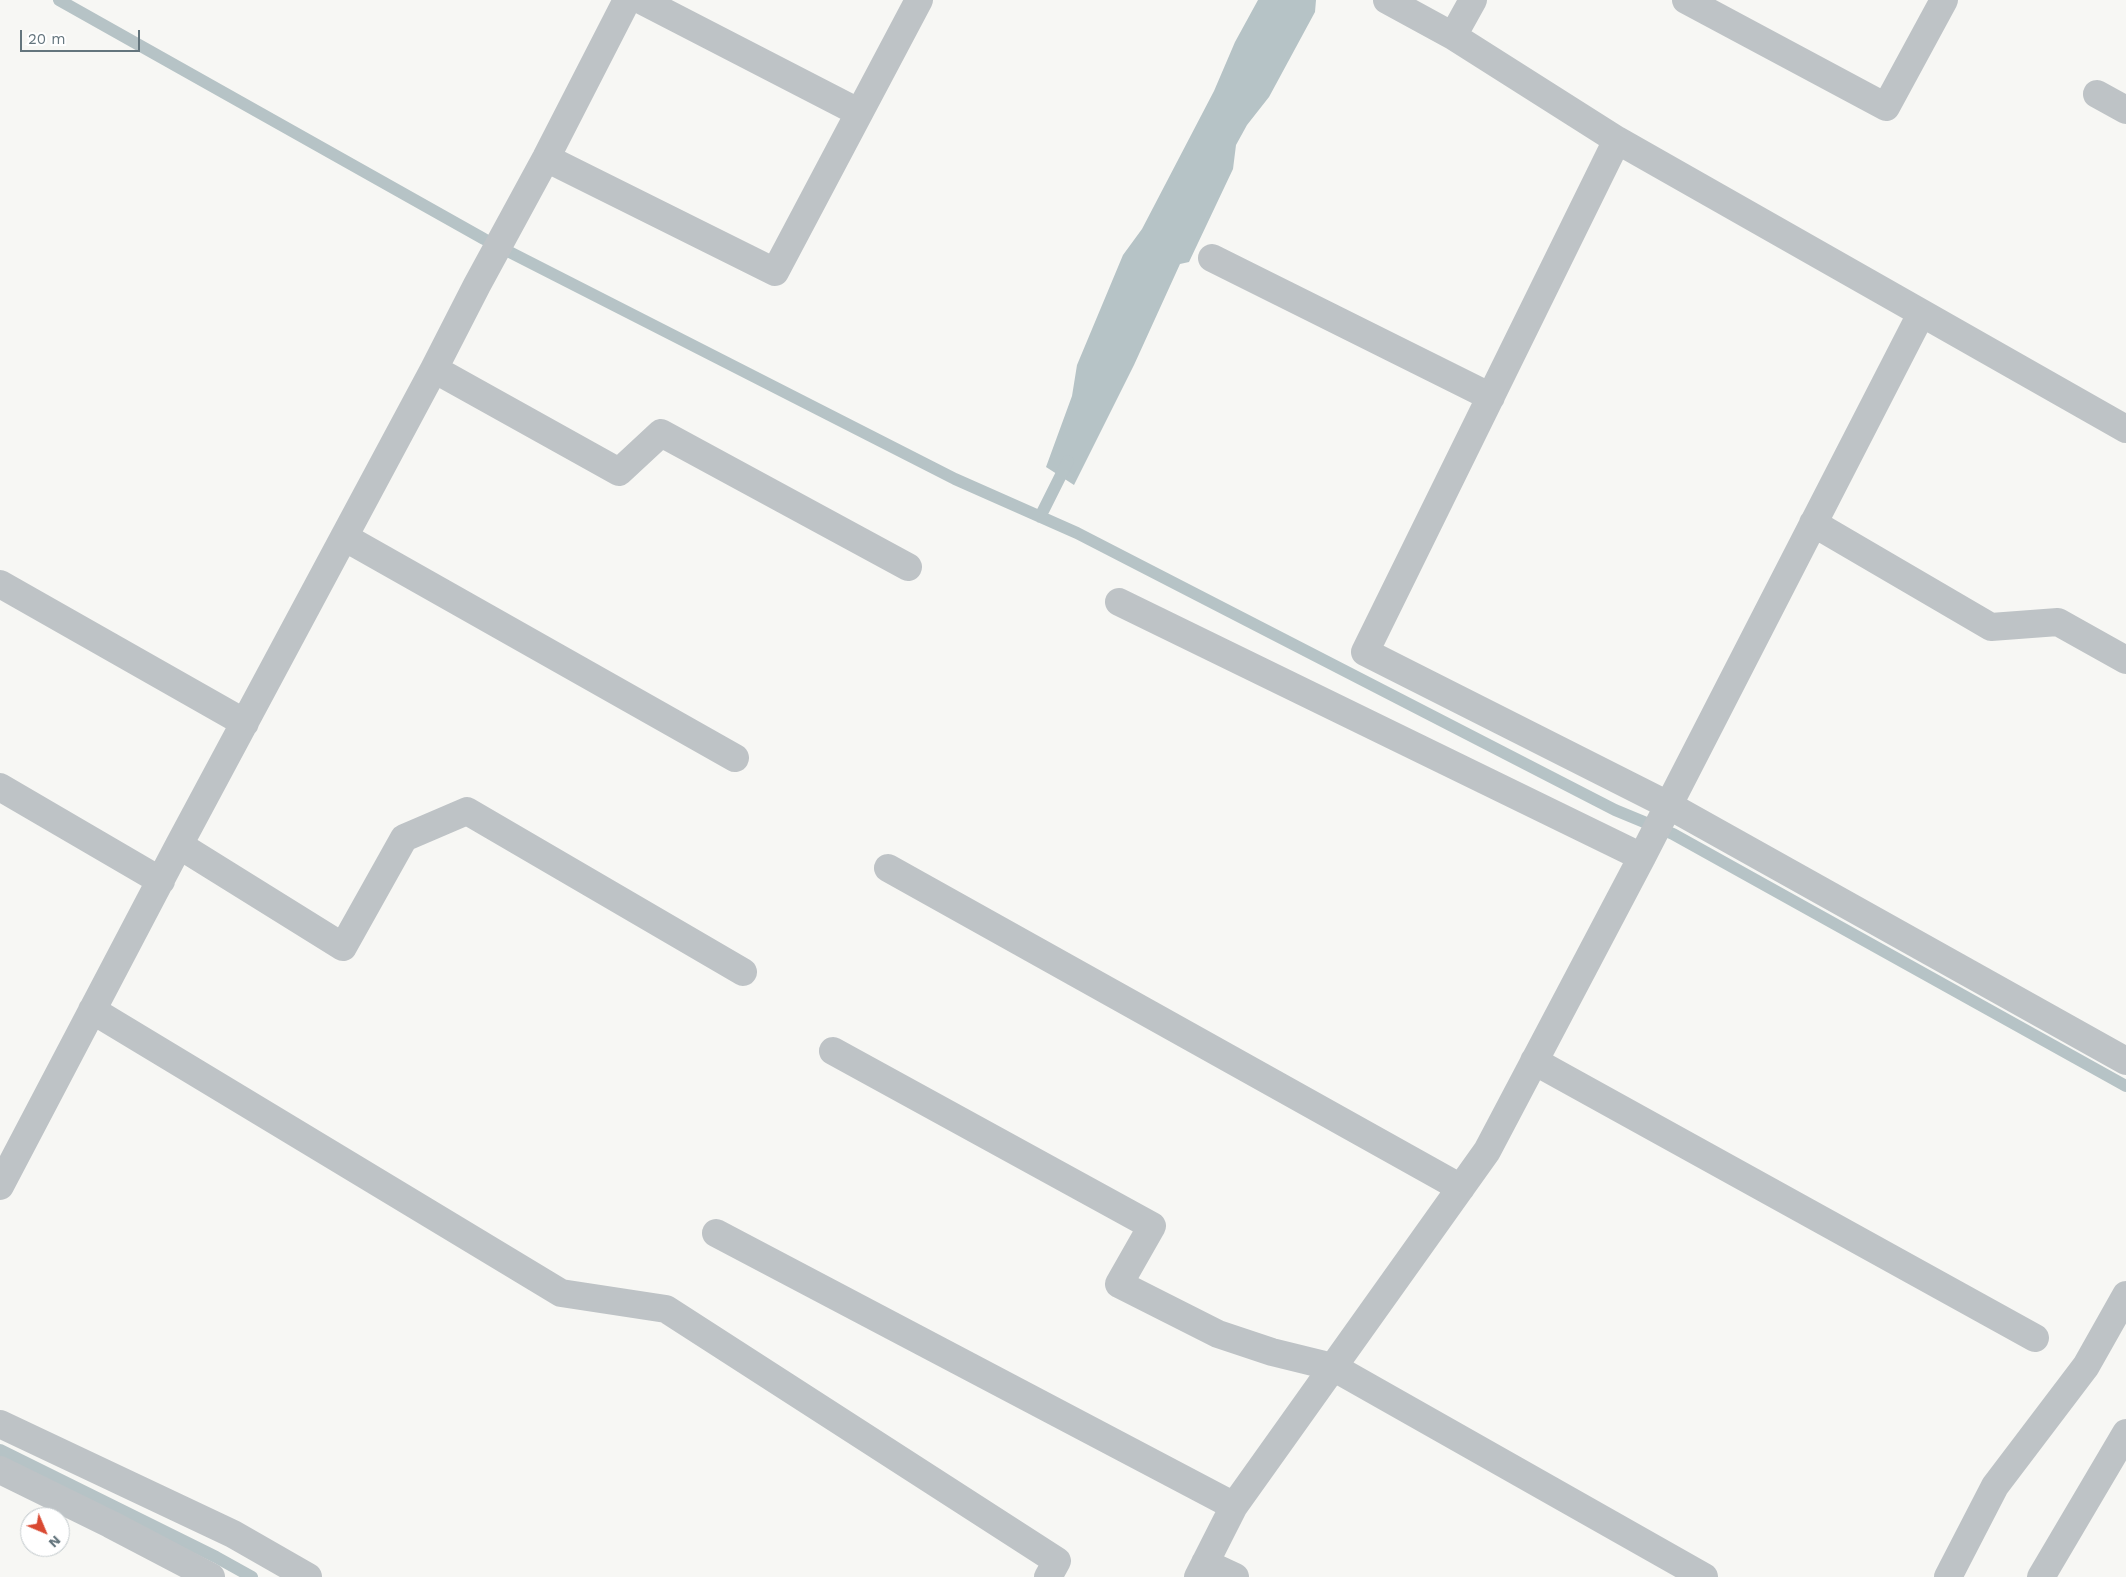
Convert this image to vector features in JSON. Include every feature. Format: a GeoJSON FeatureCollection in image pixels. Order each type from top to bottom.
{"type":"FeatureCollection","features":[{"type":"Feature","properties":{"kind":"street"},"geometry":{"type":"LineString","coordinates":[[0,1186],[179,845],[546,158],[627,0]]}},
{"type":"Feature","properties":{"kind":"street"},"geometry":{"type":"LineString","coordinates":[[641,0],[858,112]]}},
{"type":"Feature","properties":{"kind":"street"},"geometry":{"type":"LineString","coordinates":[[546,158],[775,272],[858,112],[919,0]]}},
{"type":"Feature","properties":{"kind":"street"},"geometry":{"type":"LineString","coordinates":[[1387,0],[1453,36],[1617,140],[2126,429]]}},
{"type":"Feature","properties":{"kind":"street"},"geometry":{"type":"LineString","coordinates":[[1453,36],[1473,0]]}},
{"type":"Feature","properties":{"kind":"street"},"geometry":{"type":"LineString","coordinates":[[1686,0],[1886,107],[1944,0]]}},
{"type":"Feature","properties":{"kind":"street"},"geometry":{"type":"LineString","coordinates":[[2097,94],[2126,110]]}},
{"type":"Feature","properties":{"kind":"street"},"geometry":{"type":"LineString","coordinates":[[1617,140],[1365,652],[1665,810],[2126,1061]]}},
{"type":"Feature","properties":{"kind":"street"},"geometry":{"type":"LineString","coordinates":[[1212,258],[1492,397]]}},
{"type":"Feature","properties":{"kind":"street"},"geometry":{"type":"LineString","coordinates":[[1235,1577],[1202,1570],[1234,1506],[1487,1151],[1647,848],[1921,314]]}},
{"type":"Feature","properties":{"kind":"street"},"geometry":{"type":"LineString","coordinates":[[434,369],[619,472],[661,433],[908,566]]}},
{"type":"Feature","properties":{"kind":"street"},"geometry":{"type":"LineString","coordinates":[[1813,523],[1991,627],[2058,622],[2126,660]]}},
{"type":"Feature","properties":{"kind":"street"},"geometry":{"type":"LineString","coordinates":[[344,537],[735,758]]}},
{"type":"Feature","properties":{"kind":"street"},"geometry":{"type":"LineString","coordinates":[[0,584],[245,723]]}},
{"type":"Feature","properties":{"kind":"street"},"geometry":{"type":"LineString","coordinates":[[1119,602],[1647,848]]}},
{"type":"Feature","properties":{"kind":"street"},"geometry":{"type":"LineString","coordinates":[[0,787],[161,881]]}},
{"type":"Feature","properties":{"kind":"street"},"geometry":{"type":"LineString","coordinates":[[179,845],[343,947],[404,838],[467,811],[743,972]]}},
{"type":"Feature","properties":{"kind":"street"},"geometry":{"type":"LineString","coordinates":[[888,868],[1461,1188]]}},
{"type":"Feature","properties":{"kind":"street"},"geometry":{"type":"LineString","coordinates":[[92,1010],[561,1293],[666,1309],[1057,1561],[1048,1577]]}},
{"type":"Feature","properties":{"kind":"street"},"geometry":{"type":"LineString","coordinates":[[833,1051],[1152,1226],[1120,1284],[1218,1334],[1272,1352],[1333,1367],[1704,1577]]}},
{"type":"Feature","properties":{"kind":"street"},"geometry":{"type":"LineString","coordinates":[[1534,1061],[2035,1338]]}},
{"type":"Feature","properties":{"kind":"street"},"geometry":{"type":"LineString","coordinates":[[716,1233],[1234,1506]]}},
{"type":"Feature","properties":{"kind":"street"},"geometry":{"type":"LineString","coordinates":[[1948,1577],[1995,1486],[2086,1366],[2126,1295]]}},
{"type":"Feature","properties":{"kind":"street"},"geometry":{"type":"LineString","coordinates":[[0,1424],[233,1534],[308,1577]]}},
{"type":"Feature","properties":{"kind":"street"},"geometry":{"type":"LineString","coordinates":[[2041,1577],[2126,1433]]}},
{"type":"Feature","properties":{"kind":"street"},"geometry":{"type":"LineString","coordinates":[[0,1470],[110,1524],[211,1577]]}},
{"type":"Feature","properties":{"kind":"shaded area"},"geometry":{"type":"Polygon","coordinates":[[[1258,0],[1316,0],[1315,12],[1269,97],[1247,125],[1236,145],[1233,169],[1189,262],[1180,264],[1134,365],[1074,485],[1046,467],[1072,396],[1077,365],[1123,255],[1142,229],[1214,91],[1235,42],[1258,0]]]}},
{"type":"Feature","properties":{"kind":"waterway"},"geometry":{"type":"LineString","coordinates":[[59,0],[484,239],[955,479],[1077,533],[1615,810],[1673,834],[2126,1086]]}},
{"type":"Feature","properties":{"kind":"waterway"},"geometry":{"type":"LineString","coordinates":[[1040,517],[1068,461]]}},
{"type":"Feature","properties":{"kind":"waterway"},"geometry":{"type":"LineString","coordinates":[[0,1450],[216,1557],[252,1577]]}}]}
